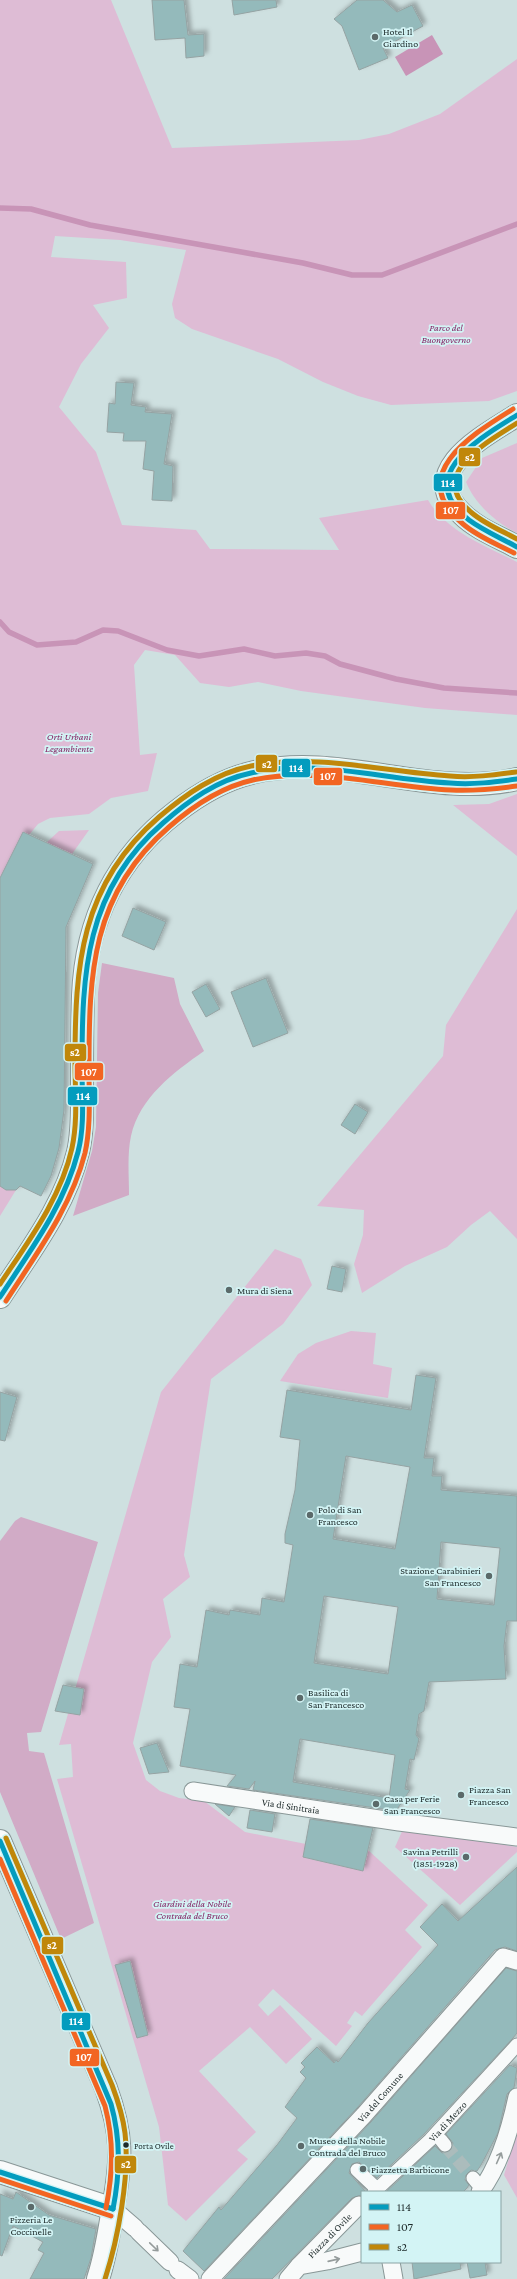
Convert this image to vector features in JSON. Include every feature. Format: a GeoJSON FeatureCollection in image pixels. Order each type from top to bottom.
{"type":"FeatureCollection","features":[{"type":"Feature","properties":{"kind":"street"},"geometry":{"type":"LineString","coordinates":[[517,415],[479,440],[457,458],[448,472],[447,485],[451,500],[462,514],[473,523],[517,547]]}},
{"type":"Feature","properties":{"kind":"street"},"geometry":{"type":"LineString","coordinates":[[0,1297],[53,1212],[75,1162],[81,1132],[83,995],[88,954],[106,896],[130,856],[148,835],[181,808],[210,788],[239,776],[266,770],[280,768],[337,770],[464,784],[491,783],[517,779]]}},
{"type":"Feature","properties":{"kind":"street","name":"Via di Sinitraia"},"geometry":{"type":"LineString","coordinates":[[193,1791],[517,1837]]}},
{"type":"Feature","properties":{"kind":"street"},"geometry":{"type":"LineString","coordinates":[[0,1841],[94,2058],[114,2111],[120,2138],[121,2154],[118,2187],[113,2209],[109,2241],[98,2279]]}},
{"type":"Feature","properties":{"kind":"street","name":"Via del Comune"},"geometry":{"type":"LineString","coordinates":[[210,2279],[364,2115],[503,1957],[517,1961]]}},
{"type":"Feature","properties":{"kind":"street","name":"Via di Mezzo"},"geometry":{"type":"LineString","coordinates":[[375,2190],[438,2143],[517,2046]]}},
{"type":"Feature","properties":{"kind":"street"},"geometry":{"type":"LineString","coordinates":[[478,2187],[504,2147],[517,2097]]}},
{"type":"Feature","properties":{"kind":"street"},"geometry":{"type":"LineString","coordinates":[[356,2170],[375,2190]]}},
{"type":"Feature","properties":{"kind":"street"},"geometry":{"type":"LineString","coordinates":[[0,2172],[113,2209],[179,2270]]}},
{"type":"Feature","properties":{"kind":"street","name":"Piazza di Ovile"},"geometry":{"type":"LineString","coordinates":[[288,2279],[361,2204]]}},
{"type":"Feature","properties":{"kind":"street","name":"Piazza di Ovile"},"geometry":{"type":"LineString","coordinates":[[299,2266],[327,2262],[361,2252]]}},
{"type":"Feature","properties":{"kind":"street"},"geometry":{"type":"LineString","coordinates":[[391,2263],[394,2279]]}},
{"type":"Feature","properties":{"kind":"green space"},"geometry":{"type":"Polygon","coordinates":[[[0,0],[111,0],[172,148],[359,140],[389,134],[440,114],[517,59],[517,391],[489,401],[391,405],[358,396],[323,382],[278,359],[192,329],[175,318],[172,304],[186,250],[120,240],[55,236],[51,257],[126,262],[127,298],[93,305],[109,328],[81,364],[59,407],[96,452],[122,525],[196,530],[210,549],[339,550],[319,518],[428,500],[436,511],[456,529],[480,544],[517,562],[517,715],[425,708],[301,691],[258,682],[229,687],[200,683],[175,655],[145,650],[134,665],[140,755],[157,753],[148,791],[111,798],[89,814],[50,818],[38,824],[29,835],[23,832],[0,878],[0,0]]]}},
{"type":"Feature","properties":{"kind":"green space"},"geometry":{"type":"Polygon","coordinates":[[[517,443],[517,533],[494,518],[480,505],[466,482],[482,458],[517,443]]]}},
{"type":"Feature","properties":{"kind":"green space"},"geometry":{"type":"Polygon","coordinates":[[[517,794],[517,856],[453,805],[489,804],[517,794]]]}},
{"type":"Feature","properties":{"kind":"green space"},"geometry":{"type":"Polygon","coordinates":[[[89,830],[72,854],[46,843],[59,831],[89,830]]]}},
{"type":"Feature","properties":{"kind":"green space"},"geometry":{"type":"Polygon","coordinates":[[[517,909],[517,1239],[490,1211],[471,1225],[447,1247],[405,1266],[362,1293],[354,1264],[363,1235],[364,1210],[317,1206],[443,1056],[446,1025],[517,909]]]}},
{"type":"Feature","properties":{"kind":"green space"},"geometry":{"type":"Polygon","coordinates":[[[0,1186],[6,1190],[16,1190],[0,1216],[0,1186]]]}},
{"type":"Feature","properties":{"kind":"green space","name":"Giardini della Nobile Contrada del Bruco"},"geometry":{"type":"Polygon","coordinates":[[[275,1249],[301,1259],[312,1285],[283,1324],[211,1379],[184,1555],[190,1577],[163,1599],[171,1637],[152,1662],[133,1743],[146,1780],[160,1791],[179,1798],[204,1801],[245,1832],[306,1844],[303,1856],[306,1858],[363,1871],[368,1850],[428,1905],[405,1930],[422,1947],[362,2016],[355,2011],[347,2023],[352,2026],[336,2046],[273,1989],[258,2005],[268,2016],[280,2005],[312,2039],[286,2064],[250,2027],[199,2071],[256,2132],[237,2150],[248,2159],[186,2221],[168,2205],[159,2127],[57,1779],[73,1777],[71,1744],[59,1745],[161,1392],[275,1249]]]}},
{"type":"Feature","properties":{"kind":"green space"},"geometry":{"type":"Polygon","coordinates":[[[351,1331],[376,1333],[373,1364],[392,1368],[388,1398],[280,1381],[298,1354],[316,1343],[351,1331]]]}},
{"type":"Feature","properties":{"kind":"green space"},"geometry":{"type":"Polygon","coordinates":[[[404,1827],[517,1847],[517,1852],[460,1905],[395,1847],[404,1827]]]}},
{"type":"Feature","properties":{"kind":"green space"},"geometry":{"type":"Polygon","coordinates":[[[517,2131],[517,2198],[504,2175],[517,2131]]]}},
{"type":"Feature","properties":{"kind":"shaded area"},"geometry":{"type":"Polygon","coordinates":[[[432,35],[443,54],[406,76],[395,57],[432,35]]]}},
{"type":"Feature","properties":{"kind":"shaded area"},"geometry":{"type":"Polygon","coordinates":[[[102,963],[174,978],[180,1004],[204,1051],[159,1087],[142,1109],[135,1122],[130,1143],[129,1195],[73,1216],[92,1151],[96,1127],[98,993],[102,963]]]}},
{"type":"Feature","properties":{"kind":"shaded area"},"geometry":{"type":"Polygon","coordinates":[[[21,1517],[98,1542],[41,1732],[27,1733],[29,1751],[44,1753],[94,1923],[61,1939],[0,1792],[0,1541],[15,1521],[21,1517]]]}},
{"type":"Feature","properties":{"kind":"building"},"geometry":{"type":"Polygon","coordinates":[[[152,0],[184,0],[188,35],[204,34],[204,56],[186,58],[185,38],[155,40],[152,0]]]}},
{"type":"Feature","properties":{"kind":"building"},"geometry":{"type":"Polygon","coordinates":[[[232,0],[276,0],[277,7],[234,15],[232,0]]]}},
{"type":"Feature","properties":{"kind":"building","name":"Hotel Il Giardino"},"geometry":{"type":"Polygon","coordinates":[[[357,0],[383,0],[397,12],[412,5],[423,26],[383,48],[388,58],[359,70],[342,26],[334,19],[357,0]]]}},
{"type":"Feature","properties":{"kind":"building"},"geometry":{"type":"Polygon","coordinates":[[[116,382],[134,383],[131,405],[146,407],[145,412],[172,414],[164,464],[173,466],[172,501],[152,500],[154,471],[143,469],[146,441],[123,441],[124,433],[107,432],[109,403],[115,404],[116,382]]]}},
{"type":"Feature","properties":{"kind":"building"},"geometry":{"type":"Polygon","coordinates":[[[23,832],[93,864],[66,927],[64,1110],[59,1148],[51,1176],[41,1196],[20,1186],[16,1190],[6,1190],[0,1186],[0,878],[23,832]]]}},
{"type":"Feature","properties":{"kind":"building"},"geometry":{"type":"Polygon","coordinates":[[[133,908],[166,922],[154,950],[122,936],[133,908]]]}},
{"type":"Feature","properties":{"kind":"building"},"geometry":{"type":"Polygon","coordinates":[[[266,978],[288,1033],[253,1047],[231,992],[266,978]]]}},
{"type":"Feature","properties":{"kind":"building"},"geometry":{"type":"Polygon","coordinates":[[[206,984],[220,1009],[206,1017],[192,992],[206,984]]]}},
{"type":"Feature","properties":{"kind":"building"},"geometry":{"type":"Polygon","coordinates":[[[355,1104],[368,1112],[355,1134],[341,1125],[355,1104]]]}},
{"type":"Feature","properties":{"kind":"building"},"geometry":{"type":"Polygon","coordinates":[[[332,1266],[346,1269],[342,1292],[327,1289],[332,1266]]]}},
{"type":"Feature","properties":{"kind":"building"},"geometry":{"type":"Polygon","coordinates":[[[416,1375],[436,1378],[424,1458],[434,1458],[432,1476],[442,1476],[441,1490],[517,1496],[517,1621],[507,1621],[504,1646],[506,1679],[429,1682],[424,1711],[419,1714],[416,1735],[419,1739],[414,1760],[410,1759],[405,1789],[410,1790],[396,1811],[253,1790],[255,1781],[249,1789],[227,1786],[236,1775],[180,1766],[190,1709],[174,1707],[180,1664],[197,1667],[206,1610],[229,1615],[230,1610],[260,1615],[262,1598],[284,1602],[293,1545],[285,1543],[285,1534],[295,1490],[300,1440],[280,1437],[287,1390],[411,1410],[416,1375]],[[346,1456],[333,1539],[395,1549],[410,1467],[346,1456]],[[441,1542],[437,1599],[494,1605],[500,1548],[441,1542]],[[324,1596],[314,1663],[388,1674],[398,1607],[324,1596]],[[300,1739],[293,1782],[389,1798],[395,1755],[300,1739]]]}},
{"type":"Feature","properties":{"kind":"building"},"geometry":{"type":"Polygon","coordinates":[[[0,1392],[17,1397],[5,1441],[0,1440],[0,1392]]]}},
{"type":"Feature","properties":{"kind":"building"},"geometry":{"type":"Polygon","coordinates":[[[63,1685],[84,1689],[80,1715],[55,1711],[63,1685]]]}},
{"type":"Feature","properties":{"kind":"building"},"geometry":{"type":"Polygon","coordinates":[[[157,1743],[169,1772],[149,1774],[140,1748],[157,1743]]]}},
{"type":"Feature","properties":{"kind":"building"},"geometry":{"type":"Polygon","coordinates":[[[215,1804],[235,1807],[229,1816],[215,1804]]]}},
{"type":"Feature","properties":{"kind":"building"},"geometry":{"type":"Polygon","coordinates":[[[250,1810],[275,1814],[272,1832],[247,1828],[250,1810]]]}},
{"type":"Feature","properties":{"kind":"building"},"geometry":{"type":"Polygon","coordinates":[[[310,1819],[373,1828],[363,1871],[303,1857],[310,1819]]]}},
{"type":"Feature","properties":{"kind":"building"},"geometry":{"type":"Polygon","coordinates":[[[517,1867],[517,1951],[505,1947],[495,1950],[357,2108],[204,2271],[183,2251],[219,2207],[221,2210],[277,2145],[297,2118],[285,2107],[306,2078],[300,2072],[305,2067],[301,2063],[317,2047],[334,2063],[336,2060],[338,2062],[368,2023],[438,1945],[420,1927],[442,1904],[458,1921],[517,1867]]]}},
{"type":"Feature","properties":{"kind":"building"},"geometry":{"type":"Polygon","coordinates":[[[130,1961],[148,2035],[137,2038],[115,1965],[130,1961]]]}},
{"type":"Feature","properties":{"kind":"building"},"geometry":{"type":"Polygon","coordinates":[[[506,1968],[517,1971],[517,2033],[424,2134],[377,2178],[359,2162],[352,2164],[349,2173],[365,2191],[361,2191],[361,2195],[352,2198],[272,2279],[224,2279],[371,2122],[506,1968]]]}},
{"type":"Feature","properties":{"kind":"building"},"geometry":{"type":"Polygon","coordinates":[[[510,2065],[517,2068],[514,2088],[507,2094],[498,2133],[477,2171],[471,2170],[466,2175],[465,2180],[469,2185],[464,2191],[387,2191],[435,2146],[442,2153],[450,2151],[453,2143],[446,2134],[510,2065]]]}},
{"type":"Feature","properties":{"kind":"building"},"geometry":{"type":"Polygon","coordinates":[[[16,2192],[49,2215],[96,2229],[91,2258],[84,2279],[30,2279],[44,2253],[38,2250],[43,2242],[13,2226],[2,2256],[0,2255],[0,2194],[13,2199],[16,2192]]]}},
{"type":"Feature","properties":{"kind":"building"},"geometry":{"type":"Polygon","coordinates":[[[412,2263],[460,2263],[461,2269],[414,2279],[412,2263]]]}},
{"type":"Feature","properties":{"kind":"building"},"geometry":{"type":"Polygon","coordinates":[[[467,2263],[485,2263],[487,2275],[470,2278],[467,2263]]]}},
{"type":"Feature","properties":{"kind":"waterway"},"geometry":{"type":"LineString","coordinates":[[0,208],[31,209],[90,225],[303,263],[352,275],[382,275],[517,224]]}},
{"type":"Feature","properties":{"kind":"waterway"},"geometry":{"type":"LineString","coordinates":[[0,622],[9,632],[37,645],[76,642],[103,630],[118,631],[167,650],[199,656],[244,649],[275,656],[306,653],[325,656],[340,664],[396,679],[444,688],[517,693]]}},
{"type":"Feature","properties":{"kind":"tunnel"},"geometry":{"type":"LineString","coordinates":[[445,2145],[473,2178]]}},
{"type":"Feature","properties":{"kind":"transit line","name":"107"},"geometry":{"type":"LineString","coordinates":[[513,409],[464,443],[451,458],[442,473],[440,489],[447,506],[463,524],[481,537],[514,553]]}},
{"type":"Feature","properties":{"kind":"transit line","name":"114"},"geometry":{"type":"LineString","coordinates":[[517,415],[486,435],[458,460],[449,474],[447,488],[453,504],[469,520],[517,547]]}},
{"type":"Feature","properties":{"kind":"transit line","name":"s2"},"geometry":{"type":"LineString","coordinates":[[517,423],[490,440],[465,461],[457,473],[455,486],[459,499],[472,513],[488,524],[517,539]]}},
{"type":"Feature","properties":{"kind":"transit line","name":"s2"},"geometry":{"type":"LineString","coordinates":[[0,1284],[32,1236],[52,1202],[67,1166],[72,1148],[76,1116],[75,1027],[77,993],[87,929],[98,899],[113,870],[133,843],[159,817],[180,800],[214,779],[238,769],[251,766],[276,763],[326,762],[458,777],[516,772]]}},
{"type":"Feature","properties":{"kind":"transit line","name":"114"},"geometry":{"type":"LineString","coordinates":[[0,1297],[45,1228],[72,1172],[82,1131],[82,1033],[87,966],[93,935],[103,905],[117,876],[137,849],[163,823],[193,799],[226,781],[251,773],[276,769],[326,769],[459,784],[517,779]]}},
{"type":"Feature","properties":{"kind":"transit line","name":"107"},"geometry":{"type":"LineString","coordinates":[[6,1301],[52,1230],[62,1212],[79,1173],[85,1153],[88,1132],[89,1034],[94,968],[100,938],[109,908],[124,880],[143,853],[169,827],[208,798],[230,787],[253,780],[278,776],[303,775],[327,776],[451,790],[484,790],[517,786]]}},
{"type":"Feature","properties":{"kind":"transit line","name":"s2"},"geometry":{"type":"LineString","coordinates":[[6,1838],[112,2085],[123,2121],[125,2133],[126,2168],[122,2207],[105,2279]]}},
{"type":"Feature","properties":{"kind":"transit line","name":"114"},"geometry":{"type":"LineString","coordinates":[[0,1841],[111,2104],[117,2131],[118,2144],[118,2169],[113,2209]]}},
{"type":"Feature","properties":{"kind":"transit line","name":"107"},"geometry":{"type":"LineString","coordinates":[[0,1859],[105,2106],[110,2132],[112,2157],[106,2208]]}},
{"type":"Feature","properties":{"kind":"transit line","name":"114"},"geometry":{"type":"LineString","coordinates":[[0,2172],[113,2209]]}},
{"type":"Feature","properties":{"kind":"transit line","name":"107"},"geometry":{"type":"LineString","coordinates":[[0,2179],[111,2216]]}},
{"type":"Feature","properties":{"kind":"place","name":"Hotel Il Giardino"},"geometry":{"type":"Point","coordinates":[375,37]}},
{"type":"Feature","properties":{"kind":"place","name":"Mura di Siena"},"geometry":{"type":"Point","coordinates":[229,1290]}},
{"type":"Feature","properties":{"kind":"place","name":"Polo di San Francesco"},"geometry":{"type":"Point","coordinates":[310,1515]}},
{"type":"Feature","properties":{"kind":"place","name":"Stazione Carabinieri San Francesco"},"geometry":{"type":"Point","coordinates":[489,1576]}},
{"type":"Feature","properties":{"kind":"place","name":"Basilica di San Francesco"},"geometry":{"type":"Point","coordinates":[300,1698]}},
{"type":"Feature","properties":{"kind":"place","name":"Piazza San Francesco"},"geometry":{"type":"Point","coordinates":[461,1795]}},
{"type":"Feature","properties":{"kind":"place","name":"Casa per Ferie San Francesco"},"geometry":{"type":"Point","coordinates":[376,1804]}},
{"type":"Feature","properties":{"kind":"place","name":"Savina Petrilli (1851-1928)"},"geometry":{"type":"Point","coordinates":[466,1857]}},
{"type":"Feature","properties":{"kind":"place","name":"Porta Ovile"},"geometry":{"type":"Point","coordinates":[126,2145]}},
{"type":"Feature","properties":{"kind":"place","name":"Museo della Nobile Contrada del Bruco"},"geometry":{"type":"Point","coordinates":[301,2146]}},
{"type":"Feature","properties":{"kind":"place","name":"Piazzetta Barbicone"},"geometry":{"type":"Point","coordinates":[363,2169]}},
{"type":"Feature","properties":{"kind":"place","name":"Pizzeria Le Coccinelle"},"geometry":{"type":"Point","coordinates":[31,2207]}},
{"type":"Feature","properties":{"kind":"park label","name":"Parco del Buongoverno"},"geometry":{"type":"Point","coordinates":[446,332]}},
{"type":"Feature","properties":{"kind":"park label","name":"Orti Urbani Legambiente"},"geometry":{"type":"Point","coordinates":[69,742]}}]}
